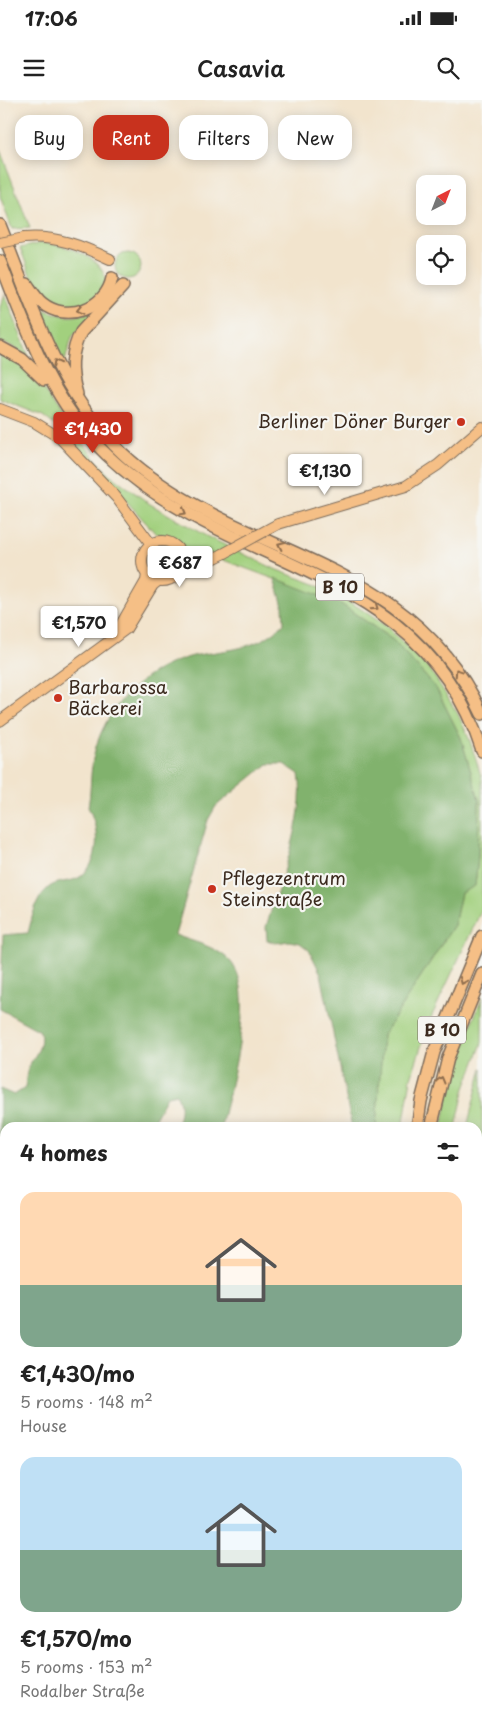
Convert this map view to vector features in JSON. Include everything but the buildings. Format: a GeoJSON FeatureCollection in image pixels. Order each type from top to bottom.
{"type":"FeatureCollection","features":[{"type":"Feature","properties":{"kind":"highway","name":"B 10"},"geometry":{"type":"LineString","coordinates":[[0,225],[46,343],[64,380],[81,405],[115,446],[175,492],[209,512],[358,582],[390,602],[428,635],[443,651],[458,672],[482,714]]}},
{"type":"Feature","properties":{"kind":"highway","name":"B 10"},"geometry":{"type":"LineString","coordinates":[[0,261],[39,359],[57,393],[86,432],[106,454],[158,497],[212,527],[350,592],[402,628],[434,660],[448,680],[466,710],[482,751]]}},
{"type":"Feature","properties":{"kind":"highway"},"geometry":{"type":"LineString","coordinates":[[17,269],[41,302],[50,308],[68,312],[88,308],[99,302],[109,289],[112,278]]}},
{"type":"Feature","properties":{"kind":"highway"},"geometry":{"type":"LineString","coordinates":[[81,405],[73,375],[73,351],[82,332],[123,286]]}},
{"type":"Feature","properties":{"kind":"highway"},"geometry":{"type":"LineString","coordinates":[[0,347],[22,359],[57,393]]}},
{"type":"Feature","properties":{"kind":"highway","name":"B 10"},"geometry":{"type":"LineString","coordinates":[[418,1122],[421,1101],[434,1052],[482,936]]}},
{"type":"Feature","properties":{"kind":"highway","name":"B 10"},"geometry":{"type":"LineString","coordinates":[[432,1122],[448,1058],[482,974]]}},
{"type":"Feature","properties":{"kind":"main road"},"geometry":{"type":"LineString","coordinates":[[0,244],[38,236],[59,239],[110,259]]}},
{"type":"Feature","properties":{"kind":"main road"},"geometry":{"type":"LineString","coordinates":[[0,409],[34,422],[60,438],[116,497],[151,544]]}},
{"type":"Feature","properties":{"kind":"main road"},"geometry":{"type":"LineString","coordinates":[[182,563],[209,561],[278,524],[406,486],[438,465],[482,427]]}},
{"type":"Feature","properties":{"kind":"main road"},"geometry":{"type":"LineString","coordinates":[[0,721],[126,629],[153,585],[158,581],[174,577],[182,563],[179,550],[175,546],[163,541],[151,544],[146,549],[142,561],[147,574],[146,581],[130,610],[108,642]]}},
{"type":"Feature","properties":{"kind":"main road"},"geometry":{"type":"LineString","coordinates":[[147,574],[158,581]]}},
{"type":"Feature","properties":{"kind":"green space"},"geometry":{"type":"Polygon","coordinates":[[[0,150],[30,228],[12,229],[0,196],[0,150]]]}},
{"type":"Feature","properties":{"kind":"green space"},"geometry":{"type":"Polygon","coordinates":[[[41,243],[80,252],[96,263],[106,279],[102,289],[86,303],[76,306],[66,307],[46,299],[35,286],[20,248],[41,243]]]}},
{"type":"Feature","properties":{"kind":"green space"},"geometry":{"type":"Polygon","coordinates":[[[128,253],[137,257],[141,266],[137,275],[128,279],[119,275],[115,266],[119,257],[128,253]]]}},
{"type":"Feature","properties":{"kind":"green space"},"geometry":{"type":"Polygon","coordinates":[[[5,294],[29,357],[14,347],[0,342],[0,307],[5,294]]]}},
{"type":"Feature","properties":{"kind":"green space"},"geometry":{"type":"Polygon","coordinates":[[[99,307],[72,337],[64,364],[41,309],[58,314],[76,316],[99,307]]]}},
{"type":"Feature","properties":{"kind":"green space"},"geometry":{"type":"Polygon","coordinates":[[[0,352],[33,373],[67,425],[108,473],[150,504],[206,536],[277,570],[315,584],[358,607],[386,626],[430,669],[458,714],[470,741],[482,779],[482,909],[429,1022],[411,1078],[404,1122],[376,1122],[383,1035],[454,925],[461,893],[475,885],[478,856],[479,800],[461,738],[436,688],[394,641],[341,604],[210,555],[191,554],[170,537],[156,534],[67,435],[43,416],[0,399],[0,352]]]}},
{"type":"Feature","properties":{"kind":"green space"},"geometry":{"type":"Polygon","coordinates":[[[162,547],[172,551],[176,561],[172,571],[162,575],[152,571],[148,561],[152,551],[162,547]]]}},
{"type":"Feature","properties":{"kind":"green space"},"geometry":{"type":"Polygon","coordinates":[[[275,578],[341,604],[394,641],[436,688],[461,738],[479,800],[478,856],[475,886],[461,893],[454,925],[383,1035],[376,1122],[351,1122],[321,974],[309,950],[300,943],[289,941],[276,943],[267,940],[266,927],[296,830],[300,791],[299,774],[284,764],[268,764],[216,806],[208,820],[175,935],[209,947],[227,958],[237,972],[242,991],[240,1039],[222,1122],[178,1122],[180,1106],[176,1094],[167,1096],[153,1122],[0,1122],[0,1089],[14,1095],[25,1088],[30,1064],[39,1049],[41,1041],[40,1031],[0,1009],[3,935],[28,933],[35,909],[44,892],[52,885],[80,877],[92,862],[95,853],[96,834],[92,815],[88,807],[92,765],[97,744],[105,725],[116,707],[145,678],[163,667],[182,659],[256,643],[284,624],[283,606],[275,578]]]}},
{"type":"Feature","properties":{"kind":"green space"},"geometry":{"type":"Polygon","coordinates":[[[482,997],[482,1043],[464,1091],[457,1122],[443,1122],[452,1075],[482,997]]]}},
{"type":"Feature","properties":{"kind":"green space"},"geometry":{"type":"Polygon","coordinates":[[[482,1068],[482,1122],[468,1122],[482,1068]]]}},
{"type":"Feature","properties":{"kind":"place","name":"Berliner Döner Burger"},"geometry":{"type":"Point","coordinates":[461,422]}},
{"type":"Feature","properties":{"kind":"place","name":"Barbarossa Bäckerei"},"geometry":{"type":"Point","coordinates":[58,698]}},
{"type":"Feature","properties":{"kind":"place","name":"Pflegezentrum Steinstraße"},"geometry":{"type":"Point","coordinates":[212,889]}}]}
